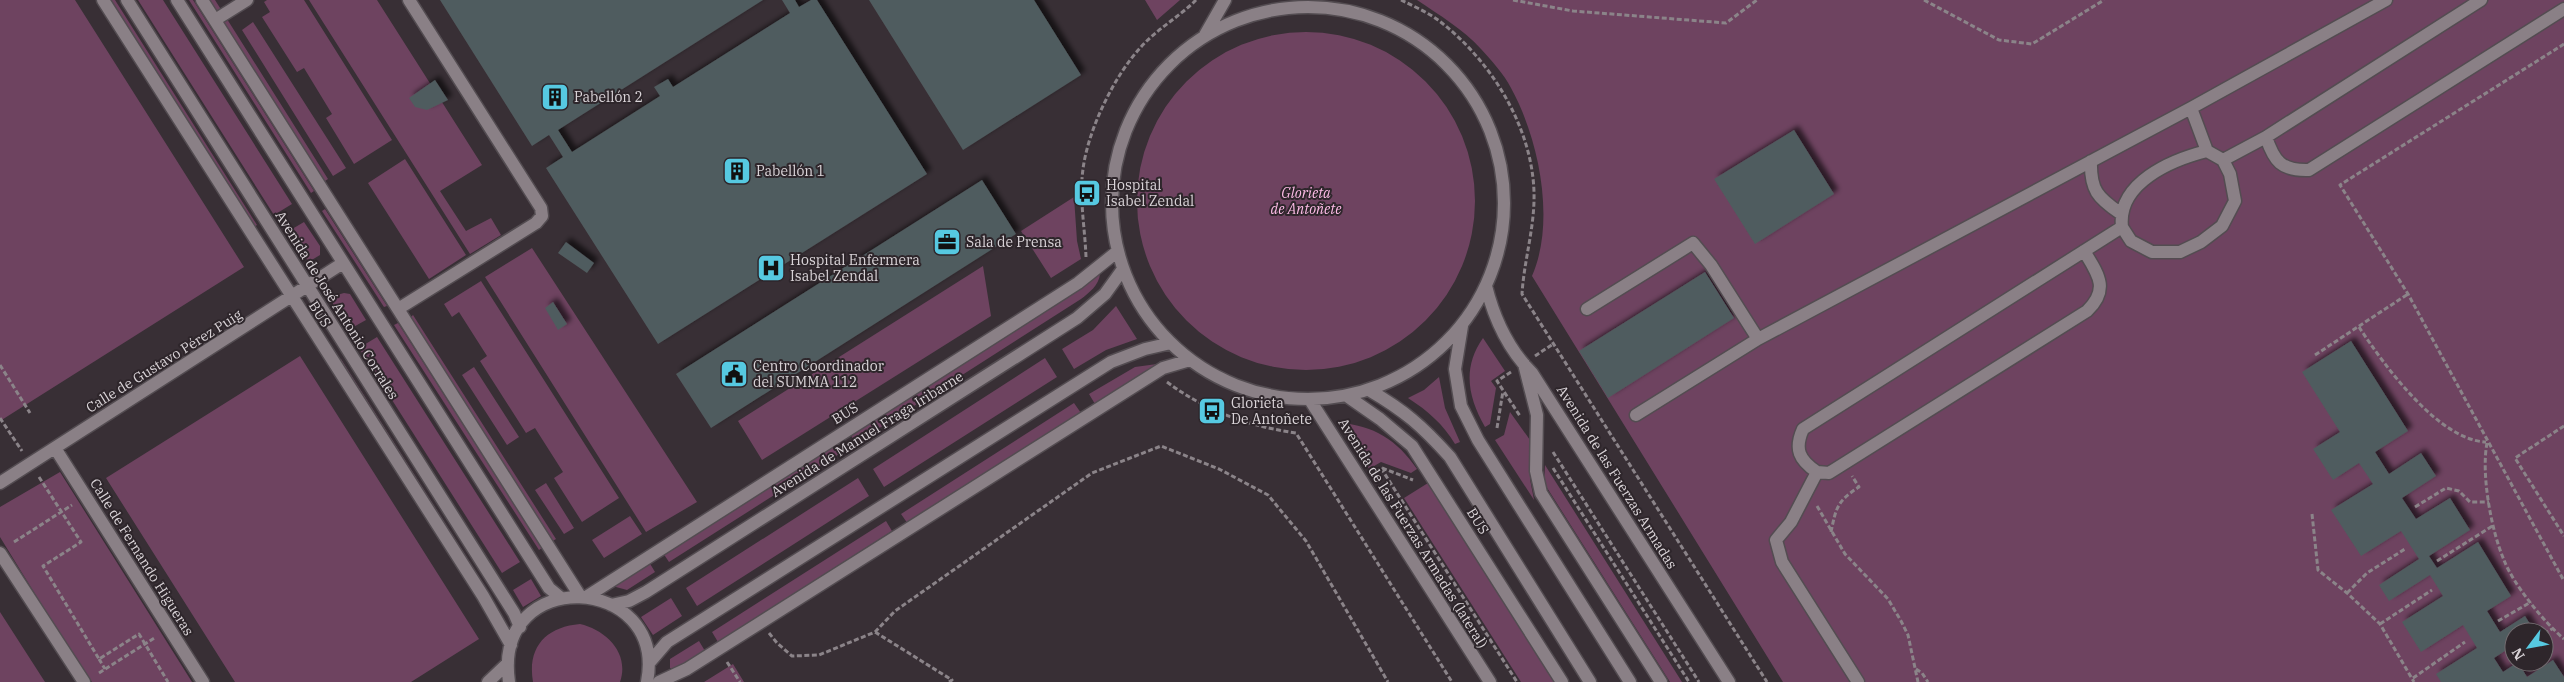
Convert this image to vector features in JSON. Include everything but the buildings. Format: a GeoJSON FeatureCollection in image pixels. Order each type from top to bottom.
{"type":"FeatureCollection","features":[{"type":"Feature","properties":{"kind":"street","name":"BUS"},"geometry":{"type":"LineString","coordinates":[[103,0],[483,596],[511,645]]}},
{"type":"Feature","properties":{"kind":"street","name":"Avenida de José Antonio Corrales"},"geometry":{"type":"LineString","coordinates":[[127,0],[514,613],[520,626]]}},
{"type":"Feature","properties":{"kind":"street","name":"Avenida de José Antonio Corrales"},"geometry":{"type":"LineString","coordinates":[[177,0],[549,588],[561,598]]}},
{"type":"Feature","properties":{"kind":"street"},"geometry":{"type":"LineString","coordinates":[[202,0],[583,596]]}},
{"type":"Feature","properties":{"kind":"street"},"geometry":{"type":"LineString","coordinates":[[215,20],[247,0]]}},
{"type":"Feature","properties":{"kind":"street"},"geometry":{"type":"LineString","coordinates":[[398,309],[536,223],[542,216],[541,208],[409,0]]}},
{"type":"Feature","properties":{"kind":"street"},"geometry":{"type":"LineString","coordinates":[[1205,36],[1225,0]]}},
{"type":"Feature","properties":{"kind":"street"},"geometry":{"type":"LineString","coordinates":[[1636,415],[1758,339],[2092,161],[2386,0]]}},
{"type":"Feature","properties":{"kind":"street"},"geometry":{"type":"LineString","coordinates":[[2222,160],[2266,137],[2481,0]]}},
{"type":"Feature","properties":{"kind":"street"},"geometry":{"type":"LineString","coordinates":[[1311,3],[1369,16],[1394,27],[1418,41],[1440,58],[1459,78],[1475,100],[1488,125],[1497,151],[1503,187],[1502,233],[1486,286],[1462,325],[1443,346],[1420,364],[1396,379],[1369,390],[1347,396],[1310,400],[1268,395],[1235,385],[1190,360],[1171,343],[1143,309],[1123,269],[1113,223],[1112,194],[1115,165],[1123,137],[1134,111],[1150,86],[1168,64],[1205,36],[1239,19],[1276,9],[1311,3]]}},
{"type":"Feature","properties":{"kind":"street"},"geometry":{"type":"LineString","coordinates":[[2266,137],[2271,152],[2281,164],[2294,170],[2309,170],[2564,9]]}},
{"type":"Feature","properties":{"kind":"street"},"geometry":{"type":"LineString","coordinates":[[2190,108],[2207,151],[2222,160],[2230,174],[2234,201],[2222,226],[2201,242],[2180,252],[2152,252],[2131,241],[2122,227],[2120,213],[2130,192],[2153,174],[2183,157],[2207,151]]}},
{"type":"Feature","properties":{"kind":"street"},"geometry":{"type":"LineString","coordinates":[[2092,161],[2091,176],[2099,199],[2120,213]]}},
{"type":"Feature","properties":{"kind":"street"},"geometry":{"type":"LineString","coordinates":[[2084,252],[2098,274],[2101,288],[2097,301],[2087,311],[1844,464],[1829,472],[1817,472],[1807,465],[1800,455],[1798,441],[1803,429],[2122,227]]}},
{"type":"Feature","properties":{"kind":"street"},"geometry":{"type":"LineString","coordinates":[[1587,310],[1693,243],[1711,265],[1758,339]]}},
{"type":"Feature","properties":{"kind":"street","name":"BUS"},"geometry":{"type":"LineString","coordinates":[[583,596],[1078,283],[1118,251]]}},
{"type":"Feature","properties":{"kind":"street","name":"Calle de Gustavo Pérez Puig"},"geometry":{"type":"LineString","coordinates":[[0,483],[344,263]]}},
{"type":"Feature","properties":{"kind":"street","name":"Avenida de Manuel Fraga Iribarne"},"geometry":{"type":"LineString","coordinates":[[611,604],[629,601],[646,592],[1077,318],[1105,294],[1123,269]]}},
{"type":"Feature","properties":{"kind":"street","name":"Avenida de las Fuerzas Armadas"},"geometry":{"type":"LineString","coordinates":[[1486,286],[1496,321],[1532,373],[1729,682]]}},
{"type":"Feature","properties":{"kind":"street"},"geometry":{"type":"LineString","coordinates":[[1462,325],[1455,369],[1461,406],[1478,440],[1630,682]]}},
{"type":"Feature","properties":{"kind":"street"},"geometry":{"type":"LineString","coordinates":[[649,662],[667,642],[1111,362],[1145,349],[1171,343]]}},
{"type":"Feature","properties":{"kind":"street"},"geometry":{"type":"LineString","coordinates":[[659,682],[687,669],[1163,368],[1190,360]]}},
{"type":"Feature","properties":{"kind":"street"},"geometry":{"type":"LineString","coordinates":[[1524,364],[1538,428],[1536,471],[1541,493],[1661,682]]}},
{"type":"Feature","properties":{"kind":"street"},"geometry":{"type":"LineString","coordinates":[[1369,390],[1397,407],[1422,426],[1450,457],[1590,682]]}},
{"type":"Feature","properties":{"kind":"street","name":"BUS"},"geometry":{"type":"LineString","coordinates":[[1347,396],[1380,419],[1412,446],[1562,682]]}},
{"type":"Feature","properties":{"kind":"street","name":"Avenida de las Fuerzas Armadas (lateral)"},"geometry":{"type":"LineString","coordinates":[[1310,400],[1490,682]]}},
{"type":"Feature","properties":{"kind":"street","name":"Calle de Fernando Higueras"},"geometry":{"type":"LineString","coordinates":[[55,448],[203,682]]}},
{"type":"Feature","properties":{"kind":"street"},"geometry":{"type":"LineString","coordinates":[[1817,472],[1791,522],[1776,540],[1782,562],[1858,682]]}},
{"type":"Feature","properties":{"kind":"street"},"geometry":{"type":"LineString","coordinates":[[0,553],[84,682]]}},
{"type":"Feature","properties":{"kind":"street"},"geometry":{"type":"LineString","coordinates":[[509,682],[508,663],[511,645],[520,626],[537,609],[561,598],[583,596],[611,604],[627,616],[638,629],[645,644],[649,662],[647,682]]}},
{"type":"Feature","properties":{"kind":"street"},"geometry":{"type":"LineString","coordinates":[[488,682],[508,663]]}},
{"type":"Feature","properties":{"kind":"path"},"geometry":{"type":"LineString","coordinates":[[1086,261],[1082,199],[1083,169],[1093,129],[1113,86],[1140,47],[1196,0]]}},
{"type":"Feature","properties":{"kind":"path"},"geometry":{"type":"LineString","coordinates":[[1401,0],[1438,20],[1464,43],[1502,91],[1520,126],[1534,192],[1530,241],[1523,273],[1522,294],[1767,682]]}},
{"type":"Feature","properties":{"kind":"path"},"geometry":{"type":"LineString","coordinates":[[1513,0],[1573,11],[1726,23],[1757,0]]}},
{"type":"Feature","properties":{"kind":"path"},"geometry":{"type":"LineString","coordinates":[[1924,0],[1998,40],[2032,44],[2104,0]]}},
{"type":"Feature","properties":{"kind":"path"},"geometry":{"type":"LineString","coordinates":[[2564,44],[2340,185],[2408,294],[2564,581]]}},
{"type":"Feature","properties":{"kind":"path"},"geometry":{"type":"LineString","coordinates":[[2315,355],[2359,328],[2408,294]]}},
{"type":"Feature","properties":{"kind":"path"},"geometry":{"type":"LineString","coordinates":[[2359,328],[2384,365],[2416,400],[2442,422],[2473,441],[2487,442]]}},
{"type":"Feature","properties":{"kind":"path"},"geometry":{"type":"LineString","coordinates":[[1523,420],[1497,381],[1554,344]]}},
{"type":"Feature","properties":{"kind":"path"},"geometry":{"type":"LineString","coordinates":[[0,365],[30,412]]}},
{"type":"Feature","properties":{"kind":"path"},"geometry":{"type":"LineString","coordinates":[[1165,381],[1210,410],[1246,423],[1296,433],[1452,682]]}},
{"type":"Feature","properties":{"kind":"path"},"geometry":{"type":"LineString","coordinates":[[1497,428],[1504,391]]}},
{"type":"Feature","properties":{"kind":"path"},"geometry":{"type":"LineString","coordinates":[[0,418],[81,542],[43,566],[105,669]]}},
{"type":"Feature","properties":{"kind":"path"},"geometry":{"type":"LineString","coordinates":[[2564,426],[2514,458],[2564,536]]}},
{"type":"Feature","properties":{"kind":"path"},"geometry":{"type":"LineString","coordinates":[[1538,428],[1699,682]]}},
{"type":"Feature","properties":{"kind":"path"},"geometry":{"type":"LineString","coordinates":[[2487,442],[2485,456],[2490,502],[2494,525],[2504,560],[2531,602],[2547,622]]}},
{"type":"Feature","properties":{"kind":"path"},"geometry":{"type":"LineString","coordinates":[[1537,443],[1689,682]]}},
{"type":"Feature","properties":{"kind":"path"},"geometry":{"type":"LineString","coordinates":[[762,622],[777,643],[792,656],[819,655],[875,632],[895,611],[1092,473],[1161,446],[1219,469],[1268,495],[1306,542],[1388,682]]}},
{"type":"Feature","properties":{"kind":"path"},"geometry":{"type":"LineString","coordinates":[[1831,533],[1836,508],[1844,497],[1859,487],[1844,464]]}},
{"type":"Feature","properties":{"kind":"path"},"geometry":{"type":"LineString","coordinates":[[1413,480],[1381,468],[1517,682]]}},
{"type":"Feature","properties":{"kind":"path"},"geometry":{"type":"LineString","coordinates":[[1808,487],[1831,533],[1845,554],[1888,599],[1908,636],[1918,682]]}},
{"type":"Feature","properties":{"kind":"path"},"geometry":{"type":"LineString","coordinates":[[2415,507],[2446,488],[2459,491],[2470,502],[2490,502]]}},
{"type":"Feature","properties":{"kind":"path"},"geometry":{"type":"LineString","coordinates":[[14,542],[72,505]]}},
{"type":"Feature","properties":{"kind":"path"},"geometry":{"type":"LineString","coordinates":[[2312,514],[2318,570],[2347,593],[2380,624],[2414,680],[2465,642]]}},
{"type":"Feature","properties":{"kind":"path"},"geometry":{"type":"LineString","coordinates":[[2437,561],[2494,525]]}},
{"type":"Feature","properties":{"kind":"path"},"geometry":{"type":"LineString","coordinates":[[2347,593],[2367,573],[2405,549]]}},
{"type":"Feature","properties":{"kind":"path"},"geometry":{"type":"LineString","coordinates":[[2380,624],[2432,590]]}},
{"type":"Feature","properties":{"kind":"path"},"geometry":{"type":"LineString","coordinates":[[2498,621],[2531,602]]}},
{"type":"Feature","properties":{"kind":"path"},"geometry":{"type":"LineString","coordinates":[[2554,631],[2564,639]]}},
{"type":"Feature","properties":{"kind":"path"},"geometry":{"type":"LineString","coordinates":[[875,632],[952,680],[949,682]]}},
{"type":"Feature","properties":{"kind":"path"},"geometry":{"type":"LineString","coordinates":[[99,659],[139,634],[168,682]]}},
{"type":"Feature","properties":{"kind":"path"},"geometry":{"type":"LineString","coordinates":[[99,673],[156,637]]}},
{"type":"Feature","properties":{"kind":"path"},"geometry":{"type":"LineString","coordinates":[[726,660],[740,682]]}},
{"type":"Feature","properties":{"kind":"path"},"geometry":{"type":"LineString","coordinates":[[1915,669],[1922,673],[1928,682]]}},
{"type":"Feature","properties":{"kind":"green space"},"geometry":{"type":"Polygon","coordinates":[[[0,0],[75,0],[244,267],[0,421],[0,0]]]}},
{"type":"Feature","properties":{"kind":"green space"},"geometry":{"type":"Polygon","coordinates":[[[110,0],[115,0],[257,225],[254,227],[110,0]]]}},
{"type":"Feature","properties":{"kind":"green space"},"geometry":{"type":"Polygon","coordinates":[[[138,0],[163,0],[292,204],[274,215],[138,0]]]}},
{"type":"Feature","properties":{"kind":"green space"},"geometry":{"type":"Polygon","coordinates":[[[189,0],[193,0],[314,191],[311,193],[189,0]]]}},
{"type":"Feature","properties":{"kind":"green space"},"geometry":{"type":"Polygon","coordinates":[[[206,0],[215,0],[328,179],[322,183],[206,0]]]}},
{"type":"Feature","properties":{"kind":"green space"},"geometry":{"type":"Polygon","coordinates":[[[267,0],[304,0],[392,140],[354,164],[326,118],[332,114],[304,68],[297,72],[262,17],[270,12],[264,2],[267,0]]]}},
{"type":"Feature","properties":{"kind":"green space"},"geometry":{"type":"Polygon","coordinates":[[[309,0],[377,0],[482,165],[440,191],[466,231],[491,218],[501,235],[470,254],[309,0]]]}},
{"type":"Feature","properties":{"kind":"green space"},"geometry":{"type":"Polygon","coordinates":[[[1145,0],[1180,0],[1157,20],[1145,0]]]}},
{"type":"Feature","properties":{"kind":"green space"},"geometry":{"type":"Polygon","coordinates":[[[1417,0],[2564,0],[2564,682],[1783,682],[1532,276],[1539,254],[1543,231],[1543,206],[1541,181],[1529,131],[1521,108],[1505,78],[1474,42],[1459,29],[1417,0]]]}},
{"type":"Feature","properties":{"kind":"green space"},"geometry":{"type":"Polygon","coordinates":[[[253,22],[346,168],[333,176],[242,30],[253,22]]]}},
{"type":"Feature","properties":{"kind":"green space","name":"Glorieta de Antoñete"},"geometry":{"type":"Polygon","coordinates":[[[1289,32],[1323,32],[1355,39],[1386,52],[1400,60],[1426,81],[1447,107],[1462,136],[1472,168],[1475,184],[1475,218],[1472,234],[1462,266],[1447,295],[1426,321],[1400,342],[1355,363],[1323,370],[1289,370],[1257,363],[1226,350],[1199,332],[1175,308],[1157,281],[1144,250],[1137,218],[1137,184],[1144,152],[1157,121],[1175,94],[1199,70],[1226,52],[1257,39],[1289,32]]]}},
{"type":"Feature","properties":{"kind":"green space"},"geometry":{"type":"Polygon","coordinates":[[[405,159],[466,255],[429,279],[368,183],[405,159]]]}},
{"type":"Feature","properties":{"kind":"green space"},"geometry":{"type":"Polygon","coordinates":[[[1074,197],[1077,241],[1081,259],[1051,278],[1021,231],[1074,197]]]}},
{"type":"Feature","properties":{"kind":"green space"},"geometry":{"type":"Polygon","coordinates":[[[325,209],[387,306],[384,307],[322,211],[325,209]]]}},
{"type":"Feature","properties":{"kind":"green space"},"geometry":{"type":"Polygon","coordinates":[[[304,222],[320,246],[320,255],[310,261],[303,257],[287,232],[304,222]]]}},
{"type":"Feature","properties":{"kind":"green space"},"geometry":{"type":"Polygon","coordinates":[[[532,248],[697,502],[646,532],[485,277],[532,248]]]}},
{"type":"Feature","properties":{"kind":"green space"},"geometry":{"type":"Polygon","coordinates":[[[983,266],[991,316],[762,460],[738,421],[983,266]]]}},
{"type":"Feature","properties":{"kind":"green space"},"geometry":{"type":"Polygon","coordinates":[[[1100,274],[1096,285],[1081,299],[856,443],[850,434],[1100,274]]]}},
{"type":"Feature","properties":{"kind":"green space"},"geometry":{"type":"Polygon","coordinates":[[[481,281],[619,498],[582,522],[554,478],[563,472],[535,428],[526,433],[480,361],[487,356],[459,312],[452,317],[444,304],[481,281]]]}},
{"type":"Feature","properties":{"kind":"green space"},"geometry":{"type":"Polygon","coordinates":[[[350,294],[366,320],[348,330],[332,306],[337,295],[350,294]]]}},
{"type":"Feature","properties":{"kind":"green space"},"geometry":{"type":"Polygon","coordinates":[[[1116,306],[1137,339],[1106,350],[1074,369],[1062,349],[1093,330],[1116,306]]]}},
{"type":"Feature","properties":{"kind":"green space"},"geometry":{"type":"Polygon","coordinates":[[[413,315],[556,539],[551,542],[409,319],[413,315]]]}},
{"type":"Feature","properties":{"kind":"green space"},"geometry":{"type":"Polygon","coordinates":[[[398,323],[542,548],[539,550],[394,325],[398,323]]]}},
{"type":"Feature","properties":{"kind":"green space"},"geometry":{"type":"Polygon","coordinates":[[[377,337],[520,562],[502,573],[359,348],[377,337]]]}},
{"type":"Feature","properties":{"kind":"green space"},"geometry":{"type":"Polygon","coordinates":[[[1483,338],[1505,371],[1491,381],[1496,388],[1490,424],[1485,427],[1471,394],[1470,382],[1472,360],[1483,338]]]}},
{"type":"Feature","properties":{"kind":"green space"},"geometry":{"type":"Polygon","coordinates":[[[300,356],[479,639],[411,682],[235,682],[106,478],[300,356]]]}},
{"type":"Feature","properties":{"kind":"green space"},"geometry":{"type":"Polygon","coordinates":[[[1045,358],[1057,377],[884,487],[873,469],[1045,358]]]}},
{"type":"Feature","properties":{"kind":"green space"},"geometry":{"type":"Polygon","coordinates":[[[341,359],[485,586],[482,588],[339,361],[341,359]]]}},
{"type":"Feature","properties":{"kind":"green space"},"geometry":{"type":"Polygon","coordinates":[[[1157,364],[1095,404],[1089,394],[1135,367],[1157,364]]]}},
{"type":"Feature","properties":{"kind":"green space"},"geometry":{"type":"Polygon","coordinates":[[[474,367],[519,437],[507,445],[462,375],[474,367]]]}},
{"type":"Feature","properties":{"kind":"green space"},"geometry":{"type":"Polygon","coordinates":[[[1439,377],[1445,408],[1460,442],[1455,444],[1435,418],[1408,398],[1424,390],[1439,377]]]}},
{"type":"Feature","properties":{"kind":"green space"},"geometry":{"type":"Polygon","coordinates":[[[1074,403],[1081,413],[908,524],[901,514],[1074,403]]]}},
{"type":"Feature","properties":{"kind":"green space"},"geometry":{"type":"Polygon","coordinates":[[[1510,412],[1530,440],[1530,479],[1534,500],[1495,440],[1504,435],[1510,412]]]}},
{"type":"Feature","properties":{"kind":"green space"},"geometry":{"type":"Polygon","coordinates":[[[1338,423],[1363,427],[1384,436],[1401,450],[1417,469],[1411,473],[1381,462],[1369,469],[1338,423]]]}},
{"type":"Feature","properties":{"kind":"green space"},"geometry":{"type":"Polygon","coordinates":[[[835,443],[842,452],[669,562],[663,553],[835,443]]]}},
{"type":"Feature","properties":{"kind":"green space"},"geometry":{"type":"Polygon","coordinates":[[[1545,465],[1682,682],[1670,682],[1544,483],[1545,465]]]}},
{"type":"Feature","properties":{"kind":"green space"},"geometry":{"type":"Polygon","coordinates":[[[60,472],[192,682],[92,682],[78,664],[0,537],[0,507],[60,472]]]}},
{"type":"Feature","properties":{"kind":"green space"},"geometry":{"type":"Polygon","coordinates":[[[858,478],[869,496],[697,606],[686,588],[858,478]]]}},
{"type":"Feature","properties":{"kind":"green space"},"geometry":{"type":"Polygon","coordinates":[[[546,483],[574,528],[564,534],[535,490],[546,483]]]}},
{"type":"Feature","properties":{"kind":"green space"},"geometry":{"type":"Polygon","coordinates":[[[1428,483],[1554,682],[1521,682],[1404,498],[1428,483]]]}},
{"type":"Feature","properties":{"kind":"green space"},"geometry":{"type":"Polygon","coordinates":[[[630,516],[642,534],[604,558],[592,540],[630,516]]]}},
{"type":"Feature","properties":{"kind":"green space"},"geometry":{"type":"Polygon","coordinates":[[[886,521],[892,531],[718,642],[712,632],[886,521]]]}},
{"type":"Feature","properties":{"kind":"green space"},"geometry":{"type":"Polygon","coordinates":[[[649,562],[655,572],[627,590],[616,587],[614,584],[649,562]]]}},
{"type":"Feature","properties":{"kind":"green space"},"geometry":{"type":"Polygon","coordinates":[[[531,579],[541,596],[523,607],[513,590],[531,579]]]}},
{"type":"Feature","properties":{"kind":"green space"},"geometry":{"type":"Polygon","coordinates":[[[671,598],[682,616],[653,635],[641,617],[671,598]]]}},
{"type":"Feature","properties":{"kind":"green space"},"geometry":{"type":"Polygon","coordinates":[[[0,612],[45,682],[0,682],[0,612]]]}},
{"type":"Feature","properties":{"kind":"green space"},"geometry":{"type":"Polygon","coordinates":[[[580,624],[599,632],[614,644],[622,662],[620,682],[533,682],[533,659],[536,649],[542,641],[557,629],[580,624]]]}},
{"type":"Feature","properties":{"kind":"green space"},"geometry":{"type":"Polygon","coordinates":[[[699,641],[705,651],[677,669],[670,668],[670,659],[699,641]]]}},
{"type":"Feature","properties":{"kind":"green space"},"geometry":{"type":"Polygon","coordinates":[[[733,664],[744,682],[704,682],[733,664]]]}},
{"type":"Feature","properties":{"kind":"place","name":"Pabellón 2"},"geometry":{"type":"Point","coordinates":[555,97]}},
{"type":"Feature","properties":{"kind":"place","name":"Pabellón 1"},"geometry":{"type":"Point","coordinates":[737,171]}},
{"type":"Feature","properties":{"kind":"place","name":"Hospital Isabel Zendal"},"geometry":{"type":"Point","coordinates":[1087,193]}},
{"type":"Feature","properties":{"kind":"place","name":"Sala de Prensa"},"geometry":{"type":"Point","coordinates":[947,242]}},
{"type":"Feature","properties":{"kind":"place","name":"Hospital Enfermera Isabel Zendal"},"geometry":{"type":"Point","coordinates":[771,268]}},
{"type":"Feature","properties":{"kind":"place","name":"Centro Coordinador del SUMMA 112"},"geometry":{"type":"Point","coordinates":[734,374]}},
{"type":"Feature","properties":{"kind":"place","name":"Glorieta De Antoñete"},"geometry":{"type":"Point","coordinates":[1212,411]}}]}
